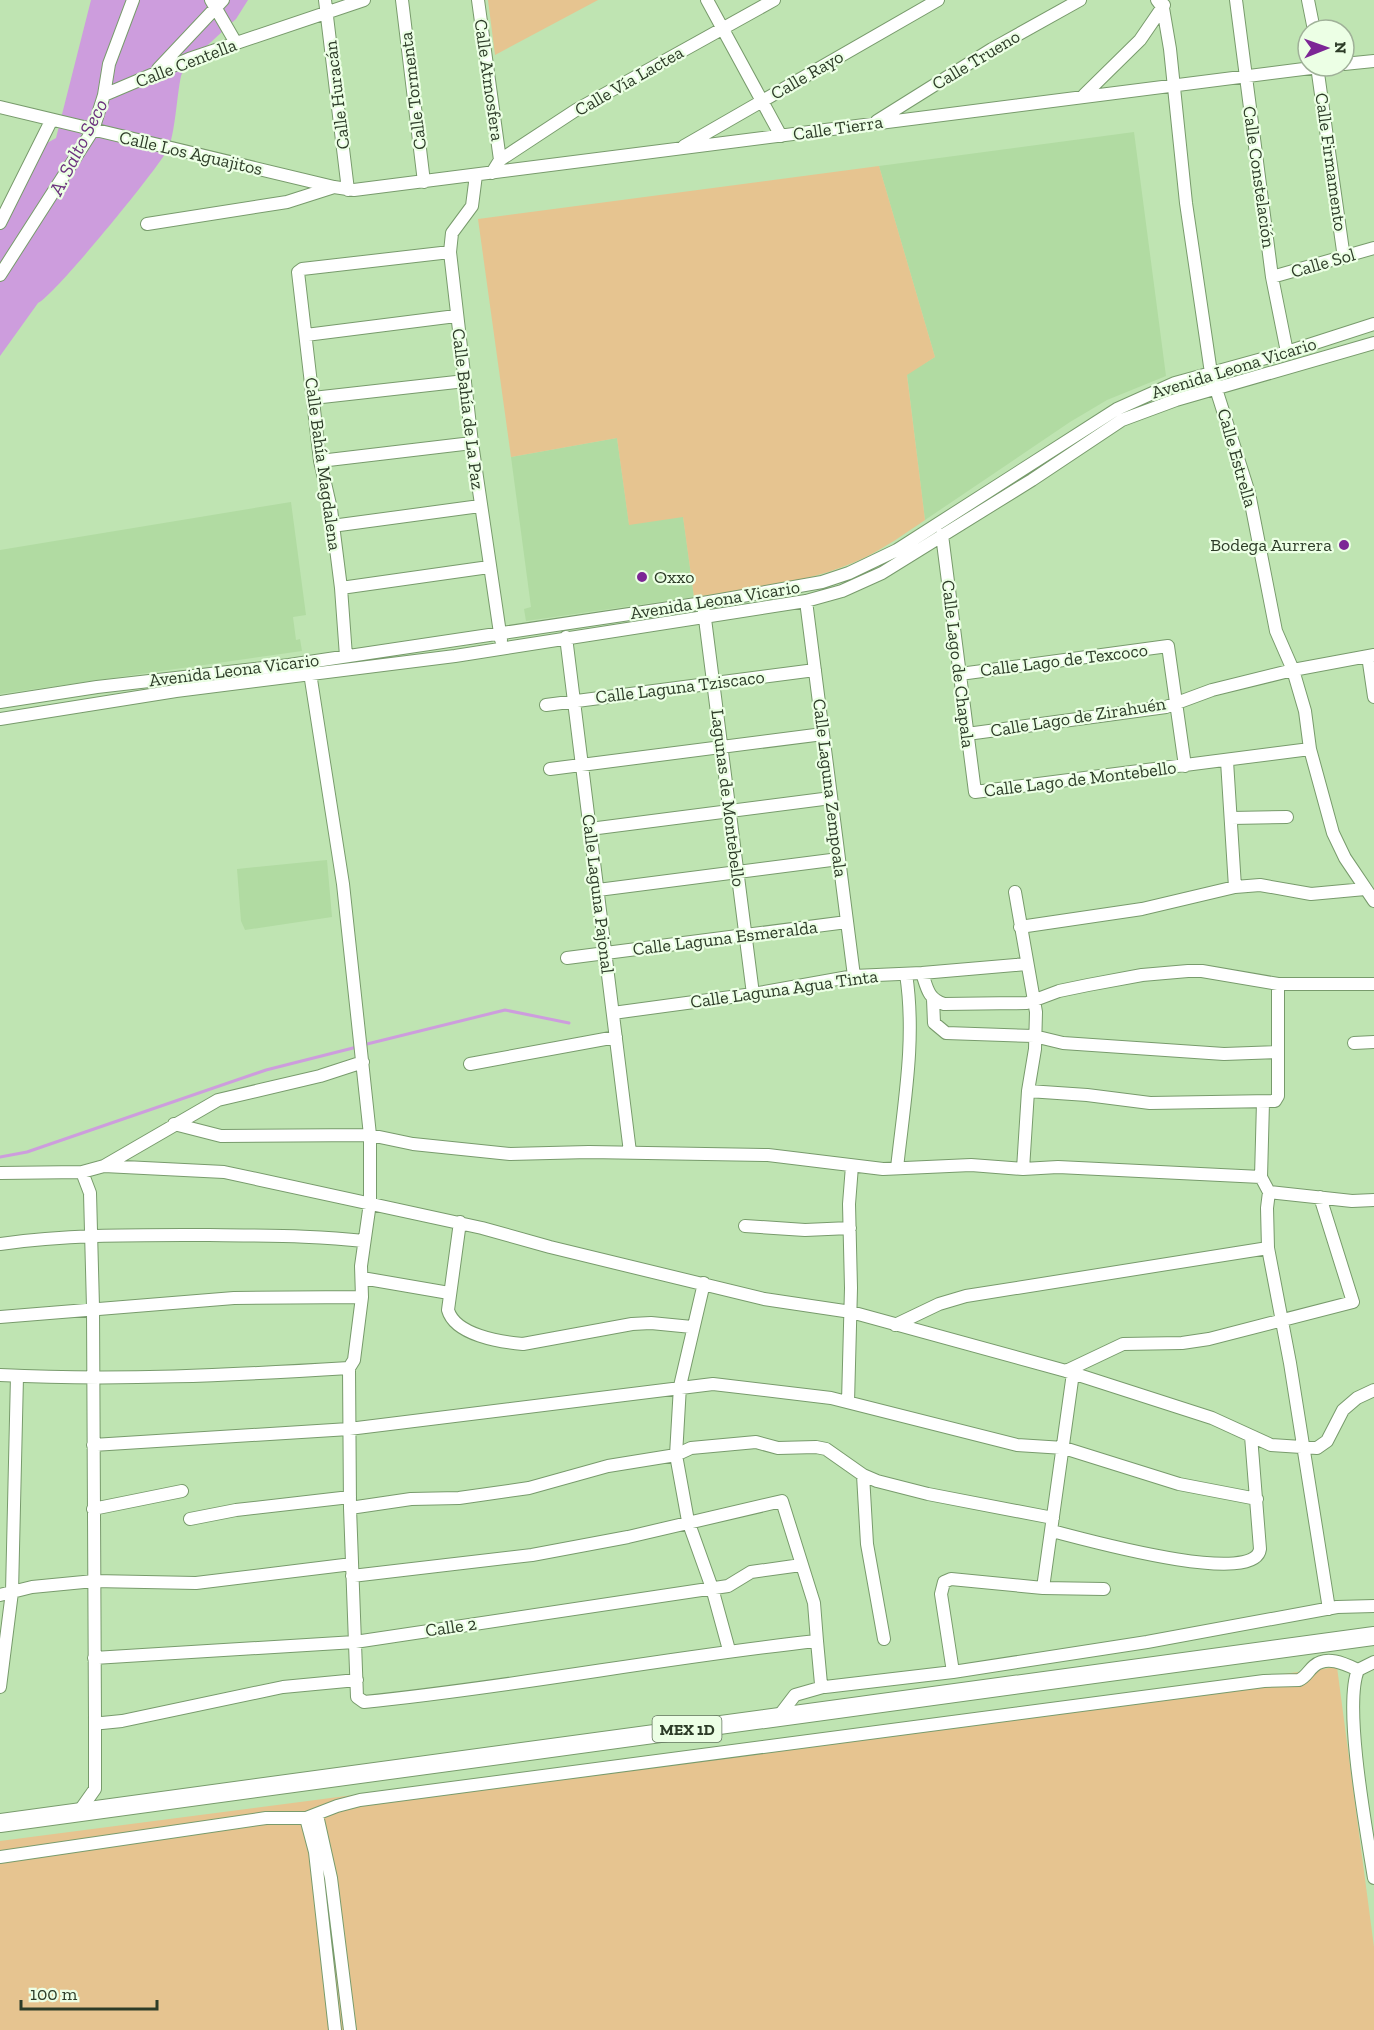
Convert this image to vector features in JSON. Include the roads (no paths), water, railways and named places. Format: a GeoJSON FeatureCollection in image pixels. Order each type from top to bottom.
{"type":"FeatureCollection","features":[{"type":"Feature","properties":{"kind":"highway","name":"MEX 1D"},"geometry":{"type":"LineString","coordinates":[[0,1823],[1374,1636]]}},
{"type":"Feature","properties":{"kind":"street"},"geometry":{"type":"LineString","coordinates":[[0,275],[93,130],[104,96],[110,64],[133,0]]}},
{"type":"Feature","properties":{"kind":"street","name":"Calle Huracán"},"geometry":{"type":"LineString","coordinates":[[325,0],[348,190]]}},
{"type":"Feature","properties":{"kind":"street","name":"Calle Centella"},"geometry":{"type":"LineString","coordinates":[[104,96],[153,74],[236,43],[364,0]]}},
{"type":"Feature","properties":{"kind":"street","name":"Calle Tormenta"},"geometry":{"type":"LineString","coordinates":[[402,0],[424,182]]}},
{"type":"Feature","properties":{"kind":"street","name":"Calle Atmosfera"},"geometry":{"type":"LineString","coordinates":[[478,0],[500,160]]}},
{"type":"Feature","properties":{"kind":"street"},"geometry":{"type":"LineString","coordinates":[[706,0],[781,136]]}},
{"type":"Feature","properties":{"kind":"street","name":"Calle Vía Lactea"},"geometry":{"type":"LineString","coordinates":[[492,173],[500,160],[576,110],[774,0]]}},
{"type":"Feature","properties":{"kind":"street","name":"Calle Rayo"},"geometry":{"type":"LineString","coordinates":[[677,150],[938,0]]}},
{"type":"Feature","properties":{"kind":"street","name":"Calle Trueno"},"geometry":{"type":"LineString","coordinates":[[873,123],[992,49],[1080,0]]}},
{"type":"Feature","properties":{"kind":"street","name":"Calle Constelación"},"geometry":{"type":"LineString","coordinates":[[1236,0],[1272,278],[1287,352]]}},
{"type":"Feature","properties":{"kind":"street"},"geometry":{"type":"LineString","coordinates":[[1308,0],[1312,18]]}},
{"type":"Feature","properties":{"kind":"street"},"geometry":{"type":"LineString","coordinates":[[153,74],[217,3],[236,43]]}},
{"type":"Feature","properties":{"kind":"street"},"geometry":{"type":"LineString","coordinates":[[1084,95],[1140,40],[1162,3]]}},
{"type":"Feature","properties":{"kind":"street","name":"Calle Estrella"},"geometry":{"type":"LineString","coordinates":[[1162,3],[1186,203],[1211,373],[1249,494],[1276,631],[1293,670],[1305,711],[1310,749],[1333,833],[1374,901]]}},
{"type":"Feature","properties":{"kind":"street"},"geometry":{"type":"LineString","coordinates":[[1356,63],[1374,61]]}},
{"type":"Feature","properties":{"kind":"street","name":"Calle Tierra"},"geometry":{"type":"LineString","coordinates":[[348,190],[677,150],[1084,95],[1296,69]]}},
{"type":"Feature","properties":{"kind":"street","name":"Calle Firmamento"},"geometry":{"type":"LineString","coordinates":[[1322,78],[1344,258]]}},
{"type":"Feature","properties":{"kind":"street","name":"Calle Los Aguajitos"},"geometry":{"type":"LineString","coordinates":[[0,107],[348,190]]}},
{"type":"Feature","properties":{"kind":"street"},"geometry":{"type":"LineString","coordinates":[[0,223],[51,120]]}},
{"type":"Feature","properties":{"kind":"street","name":"Calle Bahía de La Paz"},"geometry":{"type":"LineString","coordinates":[[476,175],[472,206],[452,233],[450,252],[480,506],[502,649]]}},
{"type":"Feature","properties":{"kind":"street"},"geometry":{"type":"LineString","coordinates":[[147,224],[287,202],[334,188]]}},
{"type":"Feature","properties":{"kind":"street","name":"Calle Sol"},"geometry":{"type":"LineString","coordinates":[[1272,278],[1374,248]]}},
{"type":"Feature","properties":{"kind":"street","name":"Calle Bahía Magdalena"},"geometry":{"type":"LineString","coordinates":[[346,656],[341,588],[321,461],[298,272],[302,269],[450,252]]}},
{"type":"Feature","properties":{"kind":"street"},"geometry":{"type":"LineString","coordinates":[[306,335],[456,316]]}},
{"type":"Feature","properties":{"kind":"street","name":"Avenida Leona Vicario"},"geometry":{"type":"LineString","coordinates":[[0,702],[73,690],[500,634],[803,587],[849,573],[897,550],[1060,442],[1117,409],[1175,383],[1287,352],[1374,324]]}},
{"type":"Feature","properties":{"kind":"street","name":"Avenida Leona Vicario"},"geometry":{"type":"LineString","coordinates":[[0,719],[309,673],[502,649],[566,637],[806,601],[865,581],[942,535],[1122,420],[1176,400],[1374,343]]}},
{"type":"Feature","properties":{"kind":"street"},"geometry":{"type":"LineString","coordinates":[[313,398],[465,381]]}},
{"type":"Feature","properties":{"kind":"street"},"geometry":{"type":"LineString","coordinates":[[321,461],[472,443]]}},
{"type":"Feature","properties":{"kind":"street"},"geometry":{"type":"LineString","coordinates":[[332,526],[480,506]]}},
{"type":"Feature","properties":{"kind":"street","name":"Calle Lago de Chapala"},"geometry":{"type":"LineString","coordinates":[[942,535],[975,792]]}},
{"type":"Feature","properties":{"kind":"street"},"geometry":{"type":"LineString","coordinates":[[341,588],[489,567]]}},
{"type":"Feature","properties":{"kind":"street","name":"Calle Laguna Zempoala"},"geometry":{"type":"LineString","coordinates":[[806,601],[854,976]]}},
{"type":"Feature","properties":{"kind":"street","name":"Lagunas de Montebello"},"geometry":{"type":"LineString","coordinates":[[703,603],[753,994]]}},
{"type":"Feature","properties":{"kind":"street","name":"Calle Laguna Pajonal"},"geometry":{"type":"LineString","coordinates":[[566,637],[630,1152]]}},
{"type":"Feature","properties":{"kind":"street","name":"Calle Lago de Texcoco"},"geometry":{"type":"LineString","coordinates":[[960,674],[1168,646],[1177,702]]}},
{"type":"Feature","properties":{"kind":"street"},"geometry":{"type":"LineString","coordinates":[[1371,656],[1374,697]]}},
{"type":"Feature","properties":{"kind":"street","name":"Calle Lago de Zirahuén"},"geometry":{"type":"LineString","coordinates":[[968,734],[1166,707],[1293,670],[1371,656]]}},
{"type":"Feature","properties":{"kind":"street","name":"Calle Laguna Tziscaco"},"geometry":{"type":"LineString","coordinates":[[546,705],[815,670]]}},
{"type":"Feature","properties":{"kind":"street"},"geometry":{"type":"LineString","coordinates":[[309,673],[341,873],[370,1135],[370,1203],[364,1241],[362,1297],[354,1360],[349,1368],[350,1502],[357,1698],[364,1702],[464,1692],[729,1650],[818,1641]]}},
{"type":"Feature","properties":{"kind":"street"},"geometry":{"type":"LineString","coordinates":[[1177,702],[1185,766]]}},
{"type":"Feature","properties":{"kind":"street"},"geometry":{"type":"LineString","coordinates":[[550,769],[823,734]]}},
{"type":"Feature","properties":{"kind":"street","name":"Calle Lago de Montebello"},"geometry":{"type":"LineString","coordinates":[[975,792],[1310,749]]}},
{"type":"Feature","properties":{"kind":"street"},"geometry":{"type":"LineString","coordinates":[[1227,761],[1235,886]]}},
{"type":"Feature","properties":{"kind":"street"},"geometry":{"type":"LineString","coordinates":[[590,829],[831,798]]}},
{"type":"Feature","properties":{"kind":"street"},"geometry":{"type":"LineString","coordinates":[[1230,818],[1287,817]]}},
{"type":"Feature","properties":{"kind":"street"},"geometry":{"type":"LineString","coordinates":[[598,890],[839,859]]}},
{"type":"Feature","properties":{"kind":"street"},"geometry":{"type":"LineString","coordinates":[[1020,927],[1142,909],[1235,886],[1260,885],[1311,894],[1365,889]]}},
{"type":"Feature","properties":{"kind":"street"},"geometry":{"type":"LineString","coordinates":[[1015,892],[1034,1001],[1035,1049],[1028,1091],[1023,1169]]}},
{"type":"Feature","properties":{"kind":"street","name":"Calle Laguna Esmeralda"},"geometry":{"type":"LineString","coordinates":[[567,958],[847,922]]}},
{"type":"Feature","properties":{"kind":"street","name":"Calle Laguna Agua Tinta"},"geometry":{"type":"LineString","coordinates":[[613,1013],[753,994],[854,976],[922,974],[1026,964]]}},
{"type":"Feature","properties":{"kind":"street"},"geometry":{"type":"LineString","coordinates":[[933,999],[944,1004],[1019,1004],[1059,991],[1088,985],[1142,975],[1188,971],[1202,971],[1278,984],[1374,984]]}},
{"type":"Feature","properties":{"kind":"street"},"geometry":{"type":"LineString","coordinates":[[897,1168],[911,1044],[911,1007],[906,974]]}},
{"type":"Feature","properties":{"kind":"street"},"geometry":{"type":"LineString","coordinates":[[922,974],[933,999],[934,1023],[946,1033],[1034,1036],[1063,1043],[1212,1053],[1278,1052]]}},
{"type":"Feature","properties":{"kind":"street"},"geometry":{"type":"LineString","coordinates":[[1028,1091],[1150,1103],[1277,1100],[1278,984]]}},
{"type":"Feature","properties":{"kind":"street"},"geometry":{"type":"LineString","coordinates":[[470,1064],[616,1037]]}},
{"type":"Feature","properties":{"kind":"street"},"geometry":{"type":"LineString","coordinates":[[1354,1043],[1374,1042]]}},
{"type":"Feature","properties":{"kind":"street"},"geometry":{"type":"LineString","coordinates":[[0,1173],[82,1172],[104,1166],[218,1100],[320,1076],[363,1062]]}},
{"type":"Feature","properties":{"kind":"street"},"geometry":{"type":"LineString","coordinates":[[1263,1102],[1261,1177],[1269,1192],[1268,1248],[1329,1609]]}},
{"type":"Feature","properties":{"kind":"street"},"geometry":{"type":"LineString","coordinates":[[174,1124],[221,1136],[370,1135],[413,1144],[510,1154],[630,1152],[768,1155],[852,1166],[897,1168],[971,1165],[1023,1169],[1058,1167],[1261,1177]]}},
{"type":"Feature","properties":{"kind":"street"},"geometry":{"type":"LineString","coordinates":[[104,1166],[224,1172],[460,1222],[550,1247],[765,1299],[851,1312],[1069,1372],[1212,1418],[1271,1445],[1303,1449],[1317,1448],[1327,1441],[1343,1410],[1357,1398],[1374,1390]]}},
{"type":"Feature","properties":{"kind":"street"},"geometry":{"type":"LineString","coordinates":[[849,1402],[852,1166]]}},
{"type":"Feature","properties":{"kind":"street"},"geometry":{"type":"LineString","coordinates":[[78,1813],[95,1789],[93,1307],[90,1193],[82,1172]]}},
{"type":"Feature","properties":{"kind":"street"},"geometry":{"type":"LineString","coordinates":[[1269,1192],[1374,1200]]}},
{"type":"Feature","properties":{"kind":"street"},"geometry":{"type":"LineString","coordinates":[[1069,1372],[1123,1344],[1182,1343],[1282,1322],[1353,1302],[1320,1197]]}},
{"type":"Feature","properties":{"kind":"street"},"geometry":{"type":"LineString","coordinates":[[460,1222],[449,1293],[451,1320],[461,1328],[506,1342],[523,1344],[632,1324],[651,1323],[692,1327]]}},
{"type":"Feature","properties":{"kind":"street"},"geometry":{"type":"LineString","coordinates":[[745,1227],[805,1230],[850,1228]]}},
{"type":"Feature","properties":{"kind":"street"},"geometry":{"type":"LineString","coordinates":[[0,1244],[91,1236],[326,1236],[364,1241]]}},
{"type":"Feature","properties":{"kind":"street"},"geometry":{"type":"LineString","coordinates":[[895,1325],[939,1304],[966,1296],[1268,1248]]}},
{"type":"Feature","properties":{"kind":"street"},"geometry":{"type":"LineString","coordinates":[[362,1278],[449,1293]]}},
{"type":"Feature","properties":{"kind":"street"},"geometry":{"type":"LineString","coordinates":[[704,1283],[680,1386],[676,1455],[688,1521],[712,1588],[729,1650]]}},
{"type":"Feature","properties":{"kind":"street"},"geometry":{"type":"LineString","coordinates":[[0,1317],[93,1307],[234,1298],[362,1297]]}},
{"type":"Feature","properties":{"kind":"street"},"geometry":{"type":"LineString","coordinates":[[0,1375],[92,1378],[217,1376],[349,1368]]}},
{"type":"Feature","properties":{"kind":"street"},"geometry":{"type":"LineString","coordinates":[[1043,1588],[1064,1448],[1069,1372]]}},
{"type":"Feature","properties":{"kind":"street"},"geometry":{"type":"LineString","coordinates":[[0,1687],[17,1376]]}},
{"type":"Feature","properties":{"kind":"street"},"geometry":{"type":"LineString","coordinates":[[93,1445],[349,1429],[492,1413],[680,1386],[713,1384],[798,1392],[849,1402],[1017,1444],[1064,1448],[1179,1484],[1257,1499]]}},
{"type":"Feature","properties":{"kind":"street"},"geometry":{"type":"LineString","coordinates":[[190,1519],[236,1510],[350,1502],[459,1498],[529,1488],[608,1466],[676,1455],[691,1448],[756,1442],[778,1448],[826,1449],[863,1475],[928,1494],[1193,1563],[1226,1564],[1254,1560],[1259,1555],[1251,1436]]}},
{"type":"Feature","properties":{"kind":"street"},"geometry":{"type":"LineString","coordinates":[[863,1475],[867,1544],[884,1639]]}},
{"type":"Feature","properties":{"kind":"street"},"geometry":{"type":"LineString","coordinates":[[93,1509],[182,1491]]}},
{"type":"Feature","properties":{"kind":"street"},"geometry":{"type":"LineString","coordinates":[[6,1593],[94,1581],[196,1583],[532,1555],[627,1537],[782,1501],[814,1603],[823,1687]]}},
{"type":"Feature","properties":{"kind":"street","name":"Calle 2"},"geometry":{"type":"LineString","coordinates":[[94,1658],[355,1642],[728,1586],[752,1572],[801,1565]]}},
{"type":"Feature","properties":{"kind":"street"},"geometry":{"type":"LineString","coordinates":[[953,1672],[941,1594],[944,1582],[951,1579],[1043,1588],[1104,1589]]}},
{"type":"Feature","properties":{"kind":"street"},"geometry":{"type":"LineString","coordinates":[[778,1716],[795,1695],[823,1687],[953,1672],[1147,1642],[1329,1609],[1374,1606]]}},
{"type":"Feature","properties":{"kind":"street"},"geometry":{"type":"LineString","coordinates":[[0,1857],[266,1818],[311,1817],[337,1806],[360,1800],[1264,1681],[1299,1680],[1314,1666],[1324,1662],[1338,1662],[1358,1670]]}},
{"type":"Feature","properties":{"kind":"street"},"geometry":{"type":"LineString","coordinates":[[1374,1662],[1358,1670],[1353,1685],[1354,1727],[1374,1878]]}},
{"type":"Feature","properties":{"kind":"street"},"geometry":{"type":"LineString","coordinates":[[95,1720],[102,1723],[122,1721],[283,1688],[357,1680]]}},
{"type":"Feature","properties":{"kind":"street"},"geometry":{"type":"LineString","coordinates":[[311,1817],[334,2030]]}},
{"type":"Feature","properties":{"kind":"street"},"geometry":{"type":"LineString","coordinates":[[311,1817],[332,1878],[350,2030]]}},
{"type":"Feature","properties":{"kind":"water","name":"A. Salto Seco"},"geometry":{"type":"Polygon","coordinates":[[[91,0],[248,0],[236,19],[185,66],[181,76],[170,143],[160,161],[84,256],[38,303],[0,356],[0,229],[47,143],[56,138],[91,0]]]}},
{"type":"Feature","properties":{"kind":"waterway"},"geometry":{"type":"LineString","coordinates":[[363,1045],[505,1010],[569,1023]]}},
{"type":"Feature","properties":{"kind":"waterway"},"geometry":{"type":"LineString","coordinates":[[0,1157],[27,1152],[266,1070],[357,1047]]}},
{"type":"Feature","properties":{"kind":"place","name":"Bodega Aurrera"},"geometry":{"type":"Point","coordinates":[1344,545]}},
{"type":"Feature","properties":{"kind":"place","name":"Oxxo"},"geometry":{"type":"Point","coordinates":[642,577]}}]}
